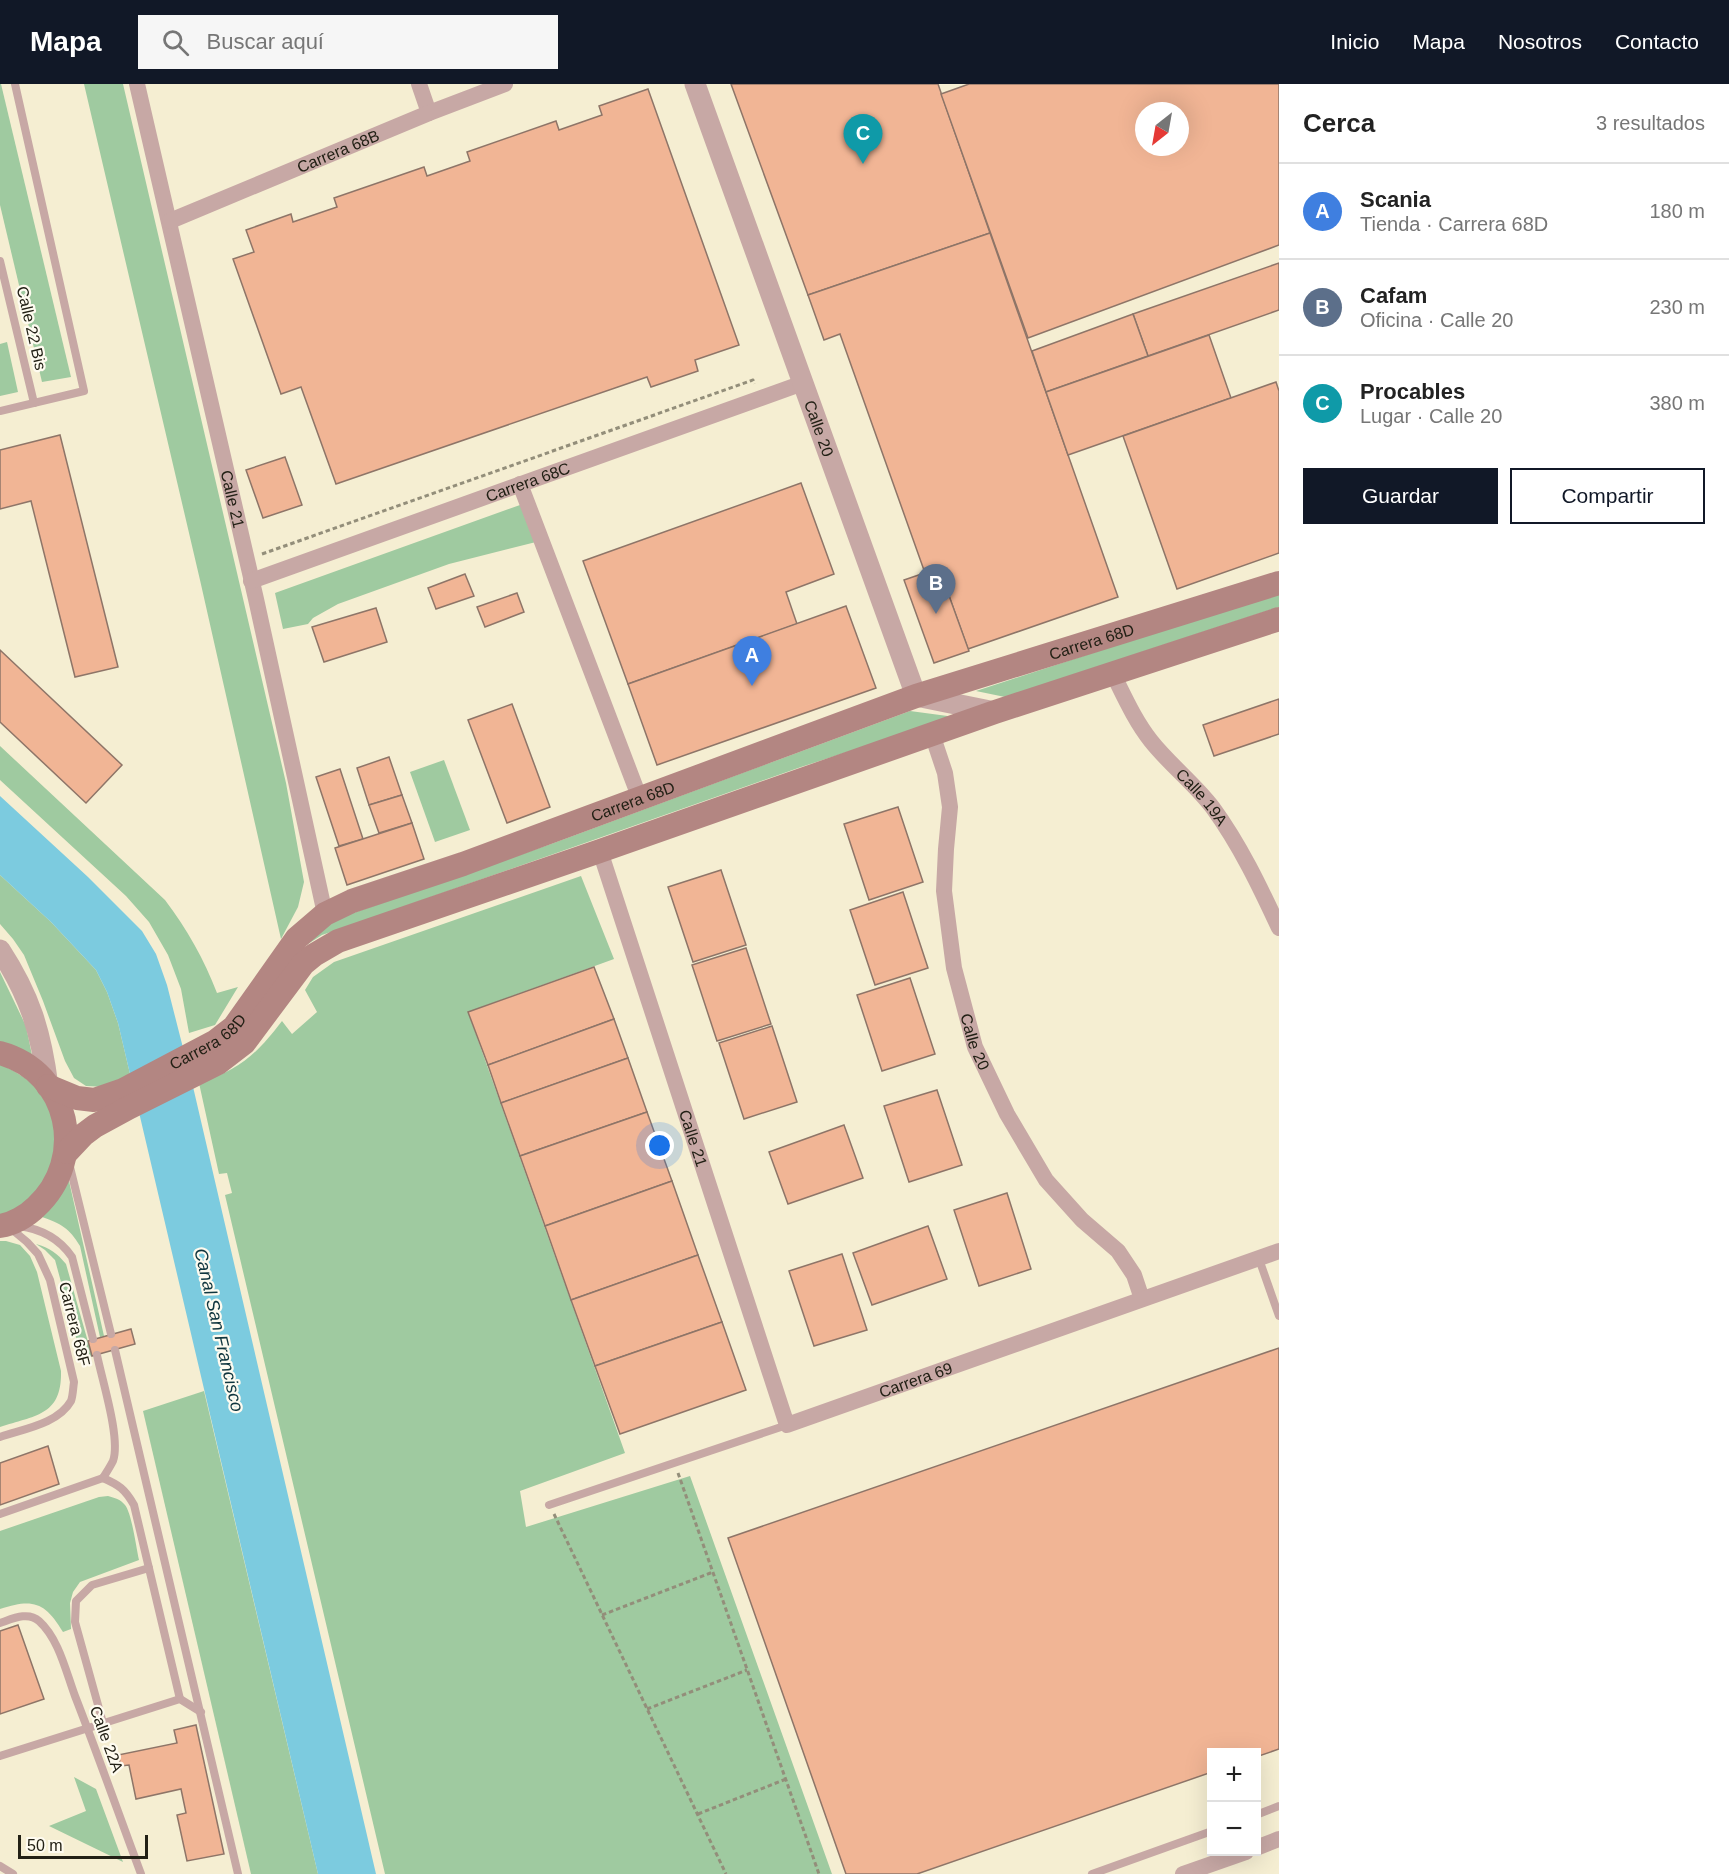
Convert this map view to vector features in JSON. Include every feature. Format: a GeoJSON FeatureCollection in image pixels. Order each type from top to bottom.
{"type":"FeatureCollection","features":[{"type":"Feature","properties":{"kind":"main road","name":"Carrera 68D"},"geometry":{"type":"LineString","coordinates":[[199,1062],[234,1027],[297,938],[325,914],[372,894],[463,864],[640,800],[916,696],[1279,583]]}},
{"type":"Feature","properties":{"kind":"main road","name":"Carrera 68D"},"geometry":{"type":"LineString","coordinates":[[66,1152],[127,1098],[199,1062],[232,1053],[244,1042],[303,964],[338,942],[995,712],[1279,619]]}},
{"type":"Feature","properties":{"kind":"main road"},"geometry":{"type":"LineString","coordinates":[[0,1053],[25,1064],[38,1073],[60,1106],[66,1128],[66,1152],[62,1171],[54,1187],[30,1213],[3,1225]]}},
{"type":"Feature","properties":{"kind":"main road","name":"Carrera 68D"},"geometry":{"type":"LineString","coordinates":[[48,1086],[86,1100],[127,1098]]}},
{"type":"Feature","properties":{"kind":"street","name":"Calle 21"},"geometry":{"type":"LineString","coordinates":[[137,84],[252,581],[325,914]]}},
{"type":"Feature","properties":{"kind":"street"},"geometry":{"type":"LineString","coordinates":[[419,84],[429,113]]}},
{"type":"Feature","properties":{"kind":"street","name":"Carrera 68B"},"geometry":{"type":"LineString","coordinates":[[170,221],[429,113],[505,84]]}},
{"type":"Feature","properties":{"kind":"street","name":"Calle 20"},"geometry":{"type":"LineString","coordinates":[[695,84],[916,696]]}},
{"type":"Feature","properties":{"kind":"street","name":"Carrera 68C"},"geometry":{"type":"LineString","coordinates":[[252,581],[803,383]]}},
{"type":"Feature","properties":{"kind":"street"},"geometry":{"type":"LineString","coordinates":[[520,484],[640,800]]}},
{"type":"Feature","properties":{"kind":"street","name":"Calle 19A"},"geometry":{"type":"LineString","coordinates":[[1113,674],[1151,741],[1214,808],[1255,875],[1279,928]]}},
{"type":"Feature","properties":{"kind":"street"},"geometry":{"type":"LineString","coordinates":[[916,696],[995,712]]}},
{"type":"Feature","properties":{"kind":"street","name":"Calle 20"},"geometry":{"type":"LineString","coordinates":[[932,734],[945,773],[950,807],[944,891],[954,968],[975,1047],[1007,1114],[1046,1180],[1082,1220],[1118,1251],[1134,1275],[1142,1299]]}},
{"type":"Feature","properties":{"kind":"street","name":"Calle 21"},"geometry":{"type":"LineString","coordinates":[[600,851],[787,1425]]}},
{"type":"Feature","properties":{"kind":"street"},"geometry":{"type":"LineString","coordinates":[[0,950],[26,994],[36,1022],[43,1047],[48,1086]]}},
{"type":"Feature","properties":{"kind":"street","name":"Carrera 69"},"geometry":{"type":"LineString","coordinates":[[787,1425],[1279,1251]]}},
{"type":"Feature","properties":{"kind":"street"},"geometry":{"type":"LineString","coordinates":[[1261,1846],[1279,1839]]}},
{"type":"Feature","properties":{"kind":"street"},"geometry":{"type":"LineString","coordinates":[[1183,1874],[1232,1856]]}},
{"type":"Feature","properties":{"kind":"lane"},"geometry":{"type":"LineString","coordinates":[[0,411],[84,392],[15,84]]}},
{"type":"Feature","properties":{"kind":"lane","name":"Calle 22 Bis"},"geometry":{"type":"LineString","coordinates":[[0,261],[34,403]]}},
{"type":"Feature","properties":{"kind":"lane"},"geometry":{"type":"LineString","coordinates":[[66,1152],[111,1334]]}},
{"type":"Feature","properties":{"kind":"lane"},"geometry":{"type":"LineString","coordinates":[[3,1225],[34,1228],[52,1236],[64,1245],[75,1266],[93,1339]]}},
{"type":"Feature","properties":{"kind":"lane","name":"Carrera 68F"},"geometry":{"type":"LineString","coordinates":[[0,1437],[46,1421],[63,1412],[72,1399],[74,1382],[50,1280],[38,1254],[27,1242],[3,1225]]}},
{"type":"Feature","properties":{"kind":"lane"},"geometry":{"type":"LineString","coordinates":[[1259,1258],[1279,1316]]}},
{"type":"Feature","properties":{"kind":"lane"},"geometry":{"type":"LineString","coordinates":[[115,1350],[238,1874]]}},
{"type":"Feature","properties":{"kind":"lane"},"geometry":{"type":"LineString","coordinates":[[0,1514],[103,1478],[113,1461],[115,1434],[97,1355]]}},
{"type":"Feature","properties":{"kind":"lane","name":"Carrera 69"},"geometry":{"type":"LineString","coordinates":[[549,1505],[787,1425]]}},
{"type":"Feature","properties":{"kind":"lane"},"geometry":{"type":"LineString","coordinates":[[103,1478],[127,1492],[134,1505],[180,1699],[201,1712]]}},
{"type":"Feature","properties":{"kind":"lane"},"geometry":{"type":"LineString","coordinates":[[103,1723],[75,1622],[76,1601],[92,1584],[149,1568]]}},
{"type":"Feature","properties":{"kind":"lane","name":"Calle 22A"},"geometry":{"type":"LineString","coordinates":[[0,1623],[21,1616],[37,1619],[49,1633],[141,1874]]}},
{"type":"Feature","properties":{"kind":"lane"},"geometry":{"type":"LineString","coordinates":[[0,1756],[180,1699]]}},
{"type":"Feature","properties":{"kind":"lane"},"geometry":{"type":"LineString","coordinates":[[1261,1813],[1279,1806]]}},
{"type":"Feature","properties":{"kind":"lane"},"geometry":{"type":"LineString","coordinates":[[1092,1874],[1207,1833]]}},
{"type":"Feature","properties":{"kind":"lane"},"geometry":{"type":"LineString","coordinates":[[0,1866],[13,1874]]}},
{"type":"Feature","properties":{"kind":"path"},"geometry":{"type":"LineString","coordinates":[[246,560],[753,380],[760,398]]}},
{"type":"Feature","properties":{"kind":"path"},"geometry":{"type":"LineString","coordinates":[[675,1463],[819,1874]]}},
{"type":"Feature","properties":{"kind":"path"},"geometry":{"type":"LineString","coordinates":[[549,1505],[726,1874]]}},
{"type":"Feature","properties":{"kind":"path"},"geometry":{"type":"LineString","coordinates":[[602,1615],[713,1572]]}},
{"type":"Feature","properties":{"kind":"path"},"geometry":{"type":"LineString","coordinates":[[647,1709],[747,1670]]}},
{"type":"Feature","properties":{"kind":"path"},"geometry":{"type":"LineString","coordinates":[[697,1814],[786,1779]]}},
{"type":"Feature","properties":{"kind":"green space"},"geometry":{"type":"Polygon","coordinates":[[[0,84],[71,377],[42,382],[0,205],[0,84]]]}},
{"type":"Feature","properties":{"kind":"green space"},"geometry":{"type":"Polygon","coordinates":[[[84,84],[123,84],[286,783],[304,882],[298,907],[281,939],[200,580],[84,84]]]}},
{"type":"Feature","properties":{"kind":"green space"},"geometry":{"type":"Polygon","coordinates":[[[7,342],[18,392],[0,396],[0,344],[7,342]]]}},
{"type":"Feature","properties":{"kind":"green space"},"geometry":{"type":"Polygon","coordinates":[[[520,505],[536,542],[449,564],[338,604],[313,618],[308,624],[283,629],[275,593],[520,505]]]}},
{"type":"Feature","properties":{"kind":"green space"},"geometry":{"type":"Polygon","coordinates":[[[1279,592],[1279,607],[1005,697],[976,691],[1279,592]]]}},
{"type":"Feature","properties":{"kind":"green space"},"geometry":{"type":"Polygon","coordinates":[[[910,711],[955,717],[801,767],[322,935],[300,949],[336,919],[551,844],[910,711]]]}},
{"type":"Feature","properties":{"kind":"green space"},"geometry":{"type":"Polygon","coordinates":[[[0,746],[165,900],[194,945],[217,993],[238,987],[215,1025],[189,1033],[181,989],[168,955],[149,922],[126,896],[0,780],[0,746]]]}},
{"type":"Feature","properties":{"kind":"green space"},"geometry":{"type":"Polygon","coordinates":[[[444,760],[470,830],[435,842],[410,772],[444,760]]]}},
{"type":"Feature","properties":{"kind":"green space"},"geometry":{"type":"Polygon","coordinates":[[[0,875],[51,922],[96,970],[118,1023],[130,1074],[106,1087],[86,1086],[74,1078],[65,1061],[24,955],[0,924],[0,875]]]}},
{"type":"Feature","properties":{"kind":"green space"},"geometry":{"type":"Polygon","coordinates":[[[581,876],[614,959],[468,1012],[625,1453],[520,1491],[526,1527],[690,1476],[832,1874],[385,1874],[225,1195],[232,1193],[227,1173],[219,1174],[199,1083],[226,1072],[246,1060],[282,1021],[292,1034],[317,1012],[305,990],[313,977],[334,962],[581,876]]]}},
{"type":"Feature","properties":{"kind":"green space"},"geometry":{"type":"Polygon","coordinates":[[[0,972],[26,1026],[33,1060],[0,1045],[0,972]]]}},
{"type":"Feature","properties":{"kind":"green space"},"geometry":{"type":"Polygon","coordinates":[[[0,1064],[30,1082],[48,1103],[54,1118],[56,1149],[46,1179],[37,1192],[16,1209],[0,1216],[0,1064]]]}},
{"type":"Feature","properties":{"kind":"green space"},"geometry":{"type":"Polygon","coordinates":[[[69,1181],[104,1336],[100,1337],[80,1246],[64,1227],[42,1217],[69,1181]]]}},
{"type":"Feature","properties":{"kind":"green space"},"geometry":{"type":"Polygon","coordinates":[[[0,1241],[20,1245],[30,1256],[37,1272],[61,1371],[57,1397],[51,1405],[35,1416],[0,1427],[0,1241]]]}},
{"type":"Feature","properties":{"kind":"green space"},"geometry":{"type":"Polygon","coordinates":[[[36,1244],[53,1251],[66,1264],[92,1356],[82,1359],[55,1260],[36,1244]]]}},
{"type":"Feature","properties":{"kind":"green space"},"geometry":{"type":"Polygon","coordinates":[[[204,1391],[318,1874],[251,1874],[143,1411],[204,1391]]]}},
{"type":"Feature","properties":{"kind":"green space"},"geometry":{"type":"Polygon","coordinates":[[[108,1496],[121,1501],[127,1509],[139,1560],[80,1582],[73,1592],[70,1603],[71,1629],[63,1632],[50,1614],[37,1605],[21,1604],[0,1609],[0,1531],[99,1497],[108,1496]]]}},
{"type":"Feature","properties":{"kind":"green space"},"geometry":{"type":"Polygon","coordinates":[[[74,1777],[96,1789],[123,1862],[49,1826],[86,1811],[74,1777]]]}},
{"type":"Feature","properties":{"kind":"water","name":"Canal San Francisco"},"geometry":{"type":"Polygon","coordinates":[[[0,796],[88,877],[142,931],[156,954],[167,985],[194,1091],[376,1874],[318,1874],[118,1023],[96,970],[51,922],[0,875],[0,796]]]}},
{"type":"Feature","properties":{"kind":"building"},"geometry":{"type":"Polygon","coordinates":[[[731,84],[938,84],[990,233],[808,295],[731,84]]]}},
{"type":"Feature","properties":{"kind":"building"},"geometry":{"type":"Polygon","coordinates":[[[969,84],[1279,84],[1279,245],[1028,338],[941,94],[969,84]]]}},
{"type":"Feature","properties":{"kind":"building"},"geometry":{"type":"Polygon","coordinates":[[[648,89],[739,345],[695,360],[698,371],[651,387],[647,377],[336,484],[301,387],[281,394],[233,259],[254,252],[246,230],[291,214],[293,222],[337,207],[334,198],[424,167],[427,176],[470,161],[467,152],[556,121],[559,130],[602,115],[599,106],[648,89]]]}},
{"type":"Feature","properties":{"kind":"building"},"geometry":{"type":"Polygon","coordinates":[[[990,233],[1118,597],[968,649],[939,568],[925,573],[840,334],[824,340],[808,295],[990,233]]]}},
{"type":"Feature","properties":{"kind":"building"},"geometry":{"type":"Polygon","coordinates":[[[1279,263],[1279,310],[1148,356],[1133,314],[1279,263]]]}},
{"type":"Feature","properties":{"kind":"building"},"geometry":{"type":"Polygon","coordinates":[[[1133,314],[1148,356],[1046,392],[1032,351],[1133,314]]]}},
{"type":"Feature","properties":{"kind":"building"},"geometry":{"type":"Polygon","coordinates":[[[1209,335],[1231,398],[1068,455],[1046,392],[1209,335]]]}},
{"type":"Feature","properties":{"kind":"building"},"geometry":{"type":"Polygon","coordinates":[[[1276,382],[1279,391],[1279,553],[1177,589],[1123,436],[1276,382]]]}},
{"type":"Feature","properties":{"kind":"building"},"geometry":{"type":"Polygon","coordinates":[[[60,435],[118,667],[75,677],[31,501],[0,509],[0,450],[60,435]]]}},
{"type":"Feature","properties":{"kind":"building"},"geometry":{"type":"Polygon","coordinates":[[[285,457],[302,505],[263,518],[246,470],[285,457]]]}},
{"type":"Feature","properties":{"kind":"building"},"geometry":{"type":"Polygon","coordinates":[[[801,483],[834,574],[786,592],[797,624],[628,684],[583,561],[801,483]]]}},
{"type":"Feature","properties":{"kind":"building"},"geometry":{"type":"Polygon","coordinates":[[[939,568],[969,651],[934,663],[904,580],[939,568]]]}},
{"type":"Feature","properties":{"kind":"building"},"geometry":{"type":"Polygon","coordinates":[[[465,574],[474,596],[436,609],[428,588],[465,574]]]}},
{"type":"Feature","properties":{"kind":"building"},"geometry":{"type":"Polygon","coordinates":[[[517,593],[524,612],[485,627],[477,607],[517,593]]]}},
{"type":"Feature","properties":{"kind":"building"},"geometry":{"type":"Polygon","coordinates":[[[846,606],[876,688],[657,765],[628,684],[846,606]]]}},
{"type":"Feature","properties":{"kind":"building"},"geometry":{"type":"Polygon","coordinates":[[[376,608],[387,642],[324,662],[312,627],[376,608]]]}},
{"type":"Feature","properties":{"kind":"building"},"geometry":{"type":"Polygon","coordinates":[[[0,650],[122,765],[86,803],[0,722],[0,650]]]}},
{"type":"Feature","properties":{"kind":"building"},"geometry":{"type":"Polygon","coordinates":[[[1279,699],[1279,734],[1214,756],[1203,725],[1279,699]]]}},
{"type":"Feature","properties":{"kind":"building"},"geometry":{"type":"Polygon","coordinates":[[[512,704],[550,807],[507,823],[468,720],[512,704]]]}},
{"type":"Feature","properties":{"kind":"building"},"geometry":{"type":"Polygon","coordinates":[[[389,757],[402,795],[369,805],[357,768],[389,757]]]}},
{"type":"Feature","properties":{"kind":"building"},"geometry":{"type":"Polygon","coordinates":[[[340,769],[363,839],[339,846],[316,777],[340,769]]]}},
{"type":"Feature","properties":{"kind":"building"},"geometry":{"type":"Polygon","coordinates":[[[402,795],[412,823],[379,833],[369,805],[402,795]]]}},
{"type":"Feature","properties":{"kind":"building"},"geometry":{"type":"Polygon","coordinates":[[[898,807],[923,882],[869,900],[844,824],[898,807]]]}},
{"type":"Feature","properties":{"kind":"building"},"geometry":{"type":"Polygon","coordinates":[[[412,823],[424,859],[347,885],[335,848],[412,823]]]}},
{"type":"Feature","properties":{"kind":"building"},"geometry":{"type":"Polygon","coordinates":[[[721,870],[746,945],[693,962],[668,887],[721,870]]]}},
{"type":"Feature","properties":{"kind":"building"},"geometry":{"type":"Polygon","coordinates":[[[903,892],[928,968],[875,985],[850,910],[903,892]]]}},
{"type":"Feature","properties":{"kind":"building"},"geometry":{"type":"Polygon","coordinates":[[[746,948],[771,1024],[717,1041],[692,965],[746,948]]]}},
{"type":"Feature","properties":{"kind":"building"},"geometry":{"type":"Polygon","coordinates":[[[594,967],[614,1019],[488,1065],[468,1012],[594,967]]]}},
{"type":"Feature","properties":{"kind":"building"},"geometry":{"type":"Polygon","coordinates":[[[910,978],[935,1054],[882,1071],[857,995],[910,978]]]}},
{"type":"Feature","properties":{"kind":"building"},"geometry":{"type":"Polygon","coordinates":[[[614,1019],[628,1058],[501,1103],[488,1065],[614,1019]]]}},
{"type":"Feature","properties":{"kind":"building"},"geometry":{"type":"Polygon","coordinates":[[[772,1026],[797,1102],[744,1119],[719,1043],[772,1026]]]}},
{"type":"Feature","properties":{"kind":"building"},"geometry":{"type":"Polygon","coordinates":[[[628,1058],[647,1112],[520,1156],[501,1103],[628,1058]]]}},
{"type":"Feature","properties":{"kind":"building"},"geometry":{"type":"Polygon","coordinates":[[[937,1090],[962,1165],[909,1182],[884,1106],[937,1090]]]}},
{"type":"Feature","properties":{"kind":"building"},"geometry":{"type":"Polygon","coordinates":[[[647,1112],[672,1181],[545,1226],[520,1156],[647,1112]]]}},
{"type":"Feature","properties":{"kind":"building"},"geometry":{"type":"Polygon","coordinates":[[[844,1125],[863,1178],[788,1204],[769,1152],[844,1125]]]}},
{"type":"Feature","properties":{"kind":"building"},"geometry":{"type":"Polygon","coordinates":[[[672,1181],[698,1255],[571,1300],[545,1226],[672,1181]]]}},
{"type":"Feature","properties":{"kind":"building"},"geometry":{"type":"Polygon","coordinates":[[[1007,1193],[1031,1269],[979,1286],[954,1210],[1007,1193]]]}},
{"type":"Feature","properties":{"kind":"building"},"geometry":{"type":"Polygon","coordinates":[[[928,1226],[947,1279],[872,1305],[853,1253],[928,1226]]]}},
{"type":"Feature","properties":{"kind":"building"},"geometry":{"type":"Polygon","coordinates":[[[842,1254],[867,1330],[814,1346],[789,1271],[842,1254]]]}},
{"type":"Feature","properties":{"kind":"building"},"geometry":{"type":"Polygon","coordinates":[[[698,1255],[722,1322],[595,1366],[571,1300],[698,1255]]]}},
{"type":"Feature","properties":{"kind":"building"},"geometry":{"type":"Polygon","coordinates":[[[722,1322],[746,1390],[620,1434],[595,1366],[722,1322]]]}},
{"type":"Feature","properties":{"kind":"building"},"geometry":{"type":"Polygon","coordinates":[[[131,1329],[135,1344],[92,1356],[88,1341],[131,1329]]]}},
{"type":"Feature","properties":{"kind":"building"},"geometry":{"type":"Polygon","coordinates":[[[1279,1348],[1279,1749],[1261,1755],[1261,1748],[1207,1748],[1207,1774],[917,1874],[846,1874],[728,1538],[1279,1348]]]}},
{"type":"Feature","properties":{"kind":"building"},"geometry":{"type":"Polygon","coordinates":[[[48,1446],[59,1484],[0,1505],[0,1463],[48,1446]]]}},
{"type":"Feature","properties":{"kind":"building"},"geometry":{"type":"Polygon","coordinates":[[[18,1625],[44,1699],[0,1714],[0,1631],[18,1625]]]}},
{"type":"Feature","properties":{"kind":"building"},"geometry":{"type":"Polygon","coordinates":[[[196,1725],[224,1854],[187,1861],[177,1815],[186,1813],[181,1789],[136,1799],[129,1765],[121,1766],[118,1755],[177,1743],[174,1730],[196,1725]]]}},
{"type":"Feature","properties":{"kind":"place","name":"Procables"},"geometry":{"type":"Point","coordinates":[863,164]}},
{"type":"Feature","properties":{"kind":"place","name":"Cafam"},"geometry":{"type":"Point","coordinates":[936,614]}},
{"type":"Feature","properties":{"kind":"place","name":"Scania"},"geometry":{"type":"Point","coordinates":[752,686]}}]}
